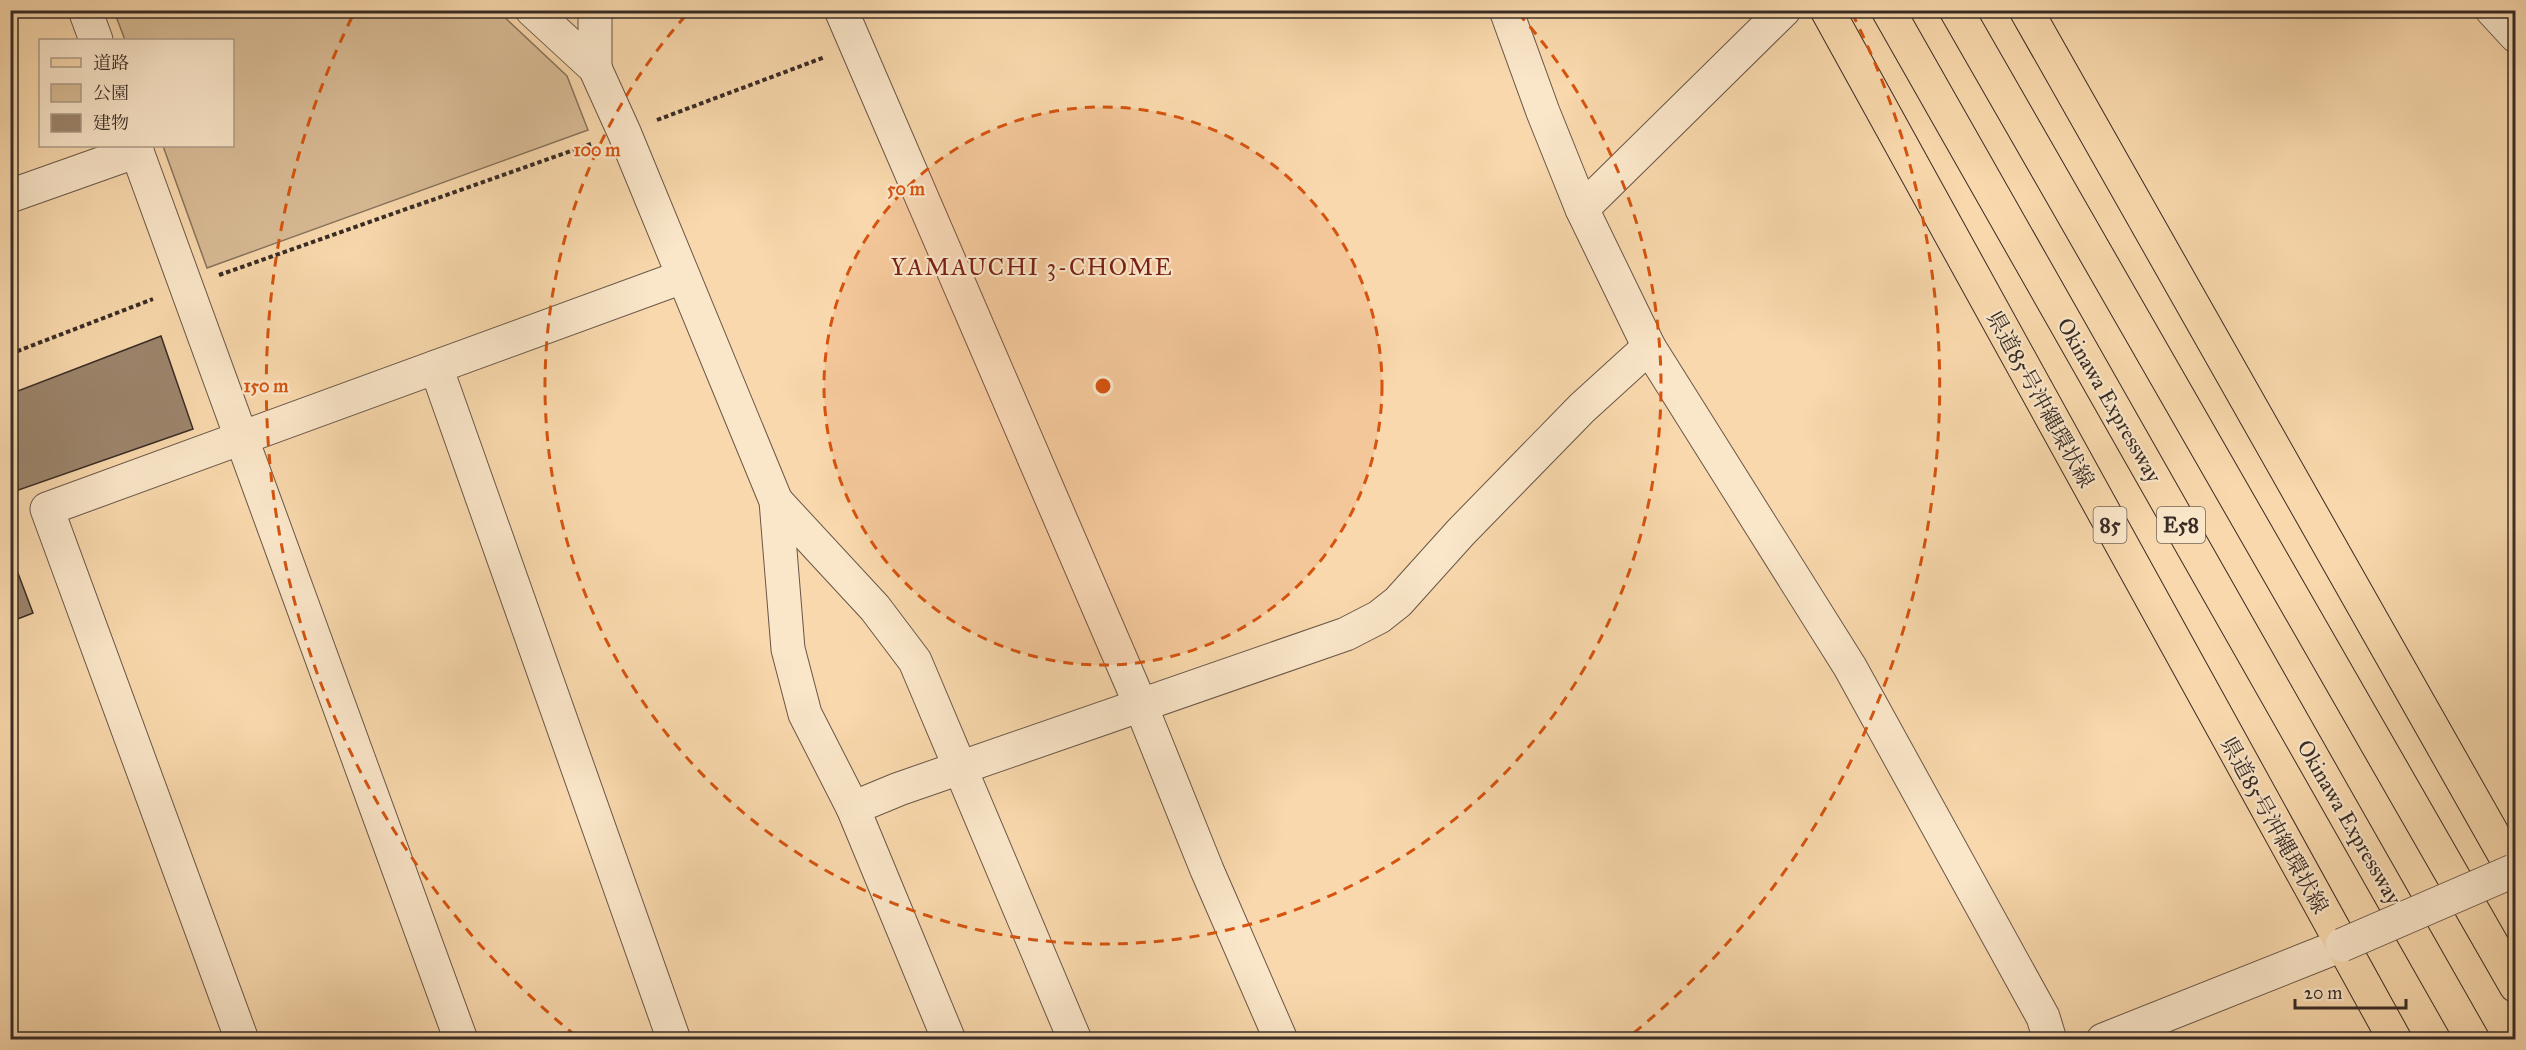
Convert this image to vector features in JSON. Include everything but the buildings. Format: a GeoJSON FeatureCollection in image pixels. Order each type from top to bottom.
{"type":"FeatureCollection","features":[{"type":"Feature","properties":{"kind":"main road","name":"県道85号沖縄環状線"},"geometry":{"type":"LineString","coordinates":[[1827,10],[2395,1040]]}},
{"type":"Feature","properties":{"kind":"main road","name":"Okinawa Expressway"},"geometry":{"type":"LineString","coordinates":[[1888,10],[2473,1040]]}},
{"type":"Feature","properties":{"kind":"main road","name":"E58"},"geometry":{"type":"LineString","coordinates":[[1956,10],[2516,986]]}},
{"type":"Feature","properties":{"kind":"main road"},"geometry":{"type":"LineString","coordinates":[[2026,10],[2515,872]]}},
{"type":"Feature","properties":{"kind":"street"},"geometry":{"type":"LineString","coordinates":[[85,10],[96,39]]}},
{"type":"Feature","properties":{"kind":"street"},"geometry":{"type":"LineString","coordinates":[[532,10],[595,68],[624,132],[776,501],[788,649],[794,678],[806,714],[853,808],[949,1040]]}},
{"type":"Feature","properties":{"kind":"street"},"geometry":{"type":"LineString","coordinates":[[595,10],[595,68]]}},
{"type":"Feature","properties":{"kind":"street"},"geometry":{"type":"LineString","coordinates":[[841,10],[1141,706],[1207,870],[1281,1040]]}},
{"type":"Feature","properties":{"kind":"street"},"geometry":{"type":"LineString","coordinates":[[1506,10],[1543,112],[1582,209],[1649,347],[1850,667],[2043,1017],[2050,1040]]}},
{"type":"Feature","properties":{"kind":"street"},"geometry":{"type":"LineString","coordinates":[[1582,209],[1784,10]]}},
{"type":"Feature","properties":{"kind":"street"},"geometry":{"type":"LineString","coordinates":[[2492,10],[2516,36]]}},
{"type":"Feature","properties":{"kind":"street"},"geometry":{"type":"LineString","coordinates":[[10,196],[136,148],[240,439],[461,1040]]}},
{"type":"Feature","properties":{"kind":"street"},"geometry":{"type":"LineString","coordinates":[[234,1037],[47,509],[682,277]]}},
{"type":"Feature","properties":{"kind":"street"},"geometry":{"type":"LineString","coordinates":[[853,808],[898,789],[1346,634],[1379,617],[1398,602],[1461,532],[1582,408],[1649,347]]}},
{"type":"Feature","properties":{"kind":"street"},"geometry":{"type":"LineString","coordinates":[[436,366],[674,1040]]}},
{"type":"Feature","properties":{"kind":"street"},"geometry":{"type":"LineString","coordinates":[[776,501],[875,608],[900,638],[915,661],[1074,1040]]}},
{"type":"Feature","properties":{"kind":"street"},"geometry":{"type":"LineString","coordinates":[[2103,1040],[2342,945],[2515,872]]}},
{"type":"Feature","properties":{"kind":"path"},"geometry":{"type":"LineString","coordinates":[[10,354],[186,287],[624,132],[856,45]]}},
{"type":"Feature","properties":{"kind":"green space"},"geometry":{"type":"Polygon","coordinates":[[[114,11],[498,11],[567,76],[588,130],[207,268],[163,147],[234,147],[234,39],[125,39],[114,11]]]}},
{"type":"Feature","properties":{"kind":"district","name":"YAMAUCHI 3-CHOME"},"geometry":{"type":"Point","coordinates":[1032,267]}}]}
